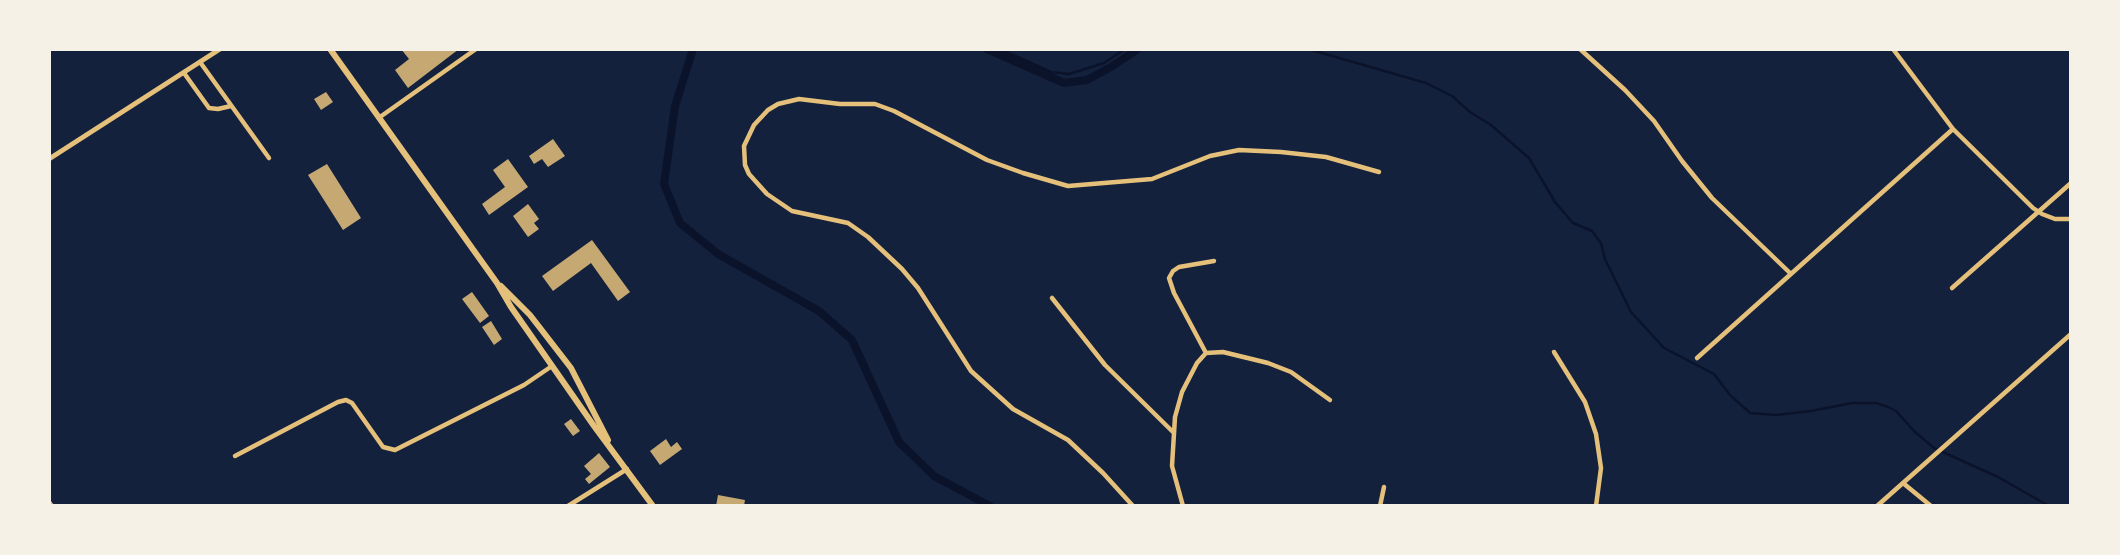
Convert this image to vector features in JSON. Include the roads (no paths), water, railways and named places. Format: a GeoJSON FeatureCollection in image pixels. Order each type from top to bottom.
{"type":"FeatureCollection","features":[{"type":"Feature","properties":{"kind":"main road"},"geometry":{"type":"LineString","coordinates":[[330,49],[653,506]]}},
{"type":"Feature","properties":{"kind":"main road"},"geometry":{"type":"LineString","coordinates":[[497,283],[530,315],[571,368],[585,391],[611,447]]}},
{"type":"Feature","properties":{"kind":"street"},"geometry":{"type":"LineString","coordinates":[[49,159],[220,49]]}},
{"type":"Feature","properties":{"kind":"street"},"geometry":{"type":"LineString","coordinates":[[380,117],[476,49]]}},
{"type":"Feature","properties":{"kind":"street"},"geometry":{"type":"LineString","coordinates":[[1580,49],[1654,121],[1712,198],[1790,273]]}},
{"type":"Feature","properties":{"kind":"street"},"geometry":{"type":"LineString","coordinates":[[1893,49],[1953,129],[2039,212],[2071,221]]}},
{"type":"Feature","properties":{"kind":"street"},"geometry":{"type":"LineString","coordinates":[[200,62],[269,158]]}},
{"type":"Feature","properties":{"kind":"street"},"geometry":{"type":"LineString","coordinates":[[184,73],[209,107],[218,109],[231,106]]}},
{"type":"Feature","properties":{"kind":"street"},"geometry":{"type":"LineString","coordinates":[[1133,506],[1068,440],[1013,409],[971,371],[918,288],[869,237],[848,223],[792,211],[767,194],[749,174],[746,165],[744,146],[754,125],[768,110],[799,99],[840,104],[875,104],[894,111],[988,160],[1068,186],[1082,187],[1152,179],[1210,156],[1239,150],[1326,157],[1379,172]]}},
{"type":"Feature","properties":{"kind":"street"},"geometry":{"type":"LineString","coordinates":[[1697,358],[1953,129]]}},
{"type":"Feature","properties":{"kind":"street"},"geometry":{"type":"LineString","coordinates":[[1952,288],[2071,183]]}},
{"type":"Feature","properties":{"kind":"street"},"geometry":{"type":"LineString","coordinates":[[1206,354],[1169,278],[1177,268],[1214,261]]}},
{"type":"Feature","properties":{"kind":"street"},"geometry":{"type":"LineString","coordinates":[[1052,299],[1105,365],[1174,432]]}},
{"type":"Feature","properties":{"kind":"street"},"geometry":{"type":"LineString","coordinates":[[1877,506],[2071,334]]}},
{"type":"Feature","properties":{"kind":"street"},"geometry":{"type":"LineString","coordinates":[[1183,506],[1172,466],[1175,416],[1182,392],[1197,363],[1206,354],[1223,352],[1268,363],[1291,372],[1331,400]]}},
{"type":"Feature","properties":{"kind":"street"},"geometry":{"type":"LineString","coordinates":[[1554,352],[1585,402],[1596,434],[1601,468],[1596,506]]}},
{"type":"Feature","properties":{"kind":"street"},"geometry":{"type":"LineString","coordinates":[[235,456],[346,400],[352,403],[383,447],[395,450],[523,385],[552,366]]}},
{"type":"Feature","properties":{"kind":"street"},"geometry":{"type":"LineString","coordinates":[[568,506],[627,469]]}},
{"type":"Feature","properties":{"kind":"street"},"geometry":{"type":"LineString","coordinates":[[1903,482],[1931,506]]}},
{"type":"Feature","properties":{"kind":"street"},"geometry":{"type":"LineString","coordinates":[[1380,506],[1384,487]]}},
{"type":"Feature","properties":{"kind":"waterway"},"geometry":{"type":"LineString","coordinates":[[693,49],[675,106],[664,184],[680,223],[718,254],[819,311],[852,340],[899,442],[934,476],[990,506]]}},
{"type":"Feature","properties":{"kind":"waterway"},"geometry":{"type":"LineString","coordinates":[[987,49],[1064,83],[1087,80],[1138,49]]}},
{"type":"Feature","properties":{"kind":"waterway"},"geometry":{"type":"LineString","coordinates":[[1000,49],[1051,72],[1069,74],[1104,63],[1125,49]]}},
{"type":"Feature","properties":{"kind":"waterway"},"geometry":{"type":"LineString","coordinates":[[1308,49],[1426,83],[1452,96],[1491,125],[1529,158],[1555,202],[1573,223],[1592,231],[1601,243],[1605,259],[1631,312],[1664,348],[1714,374],[1730,395],[1750,413],[1776,415],[1852,403],[1876,403],[1896,411],[1934,448],[1998,477],[2049,506]]}}]}
